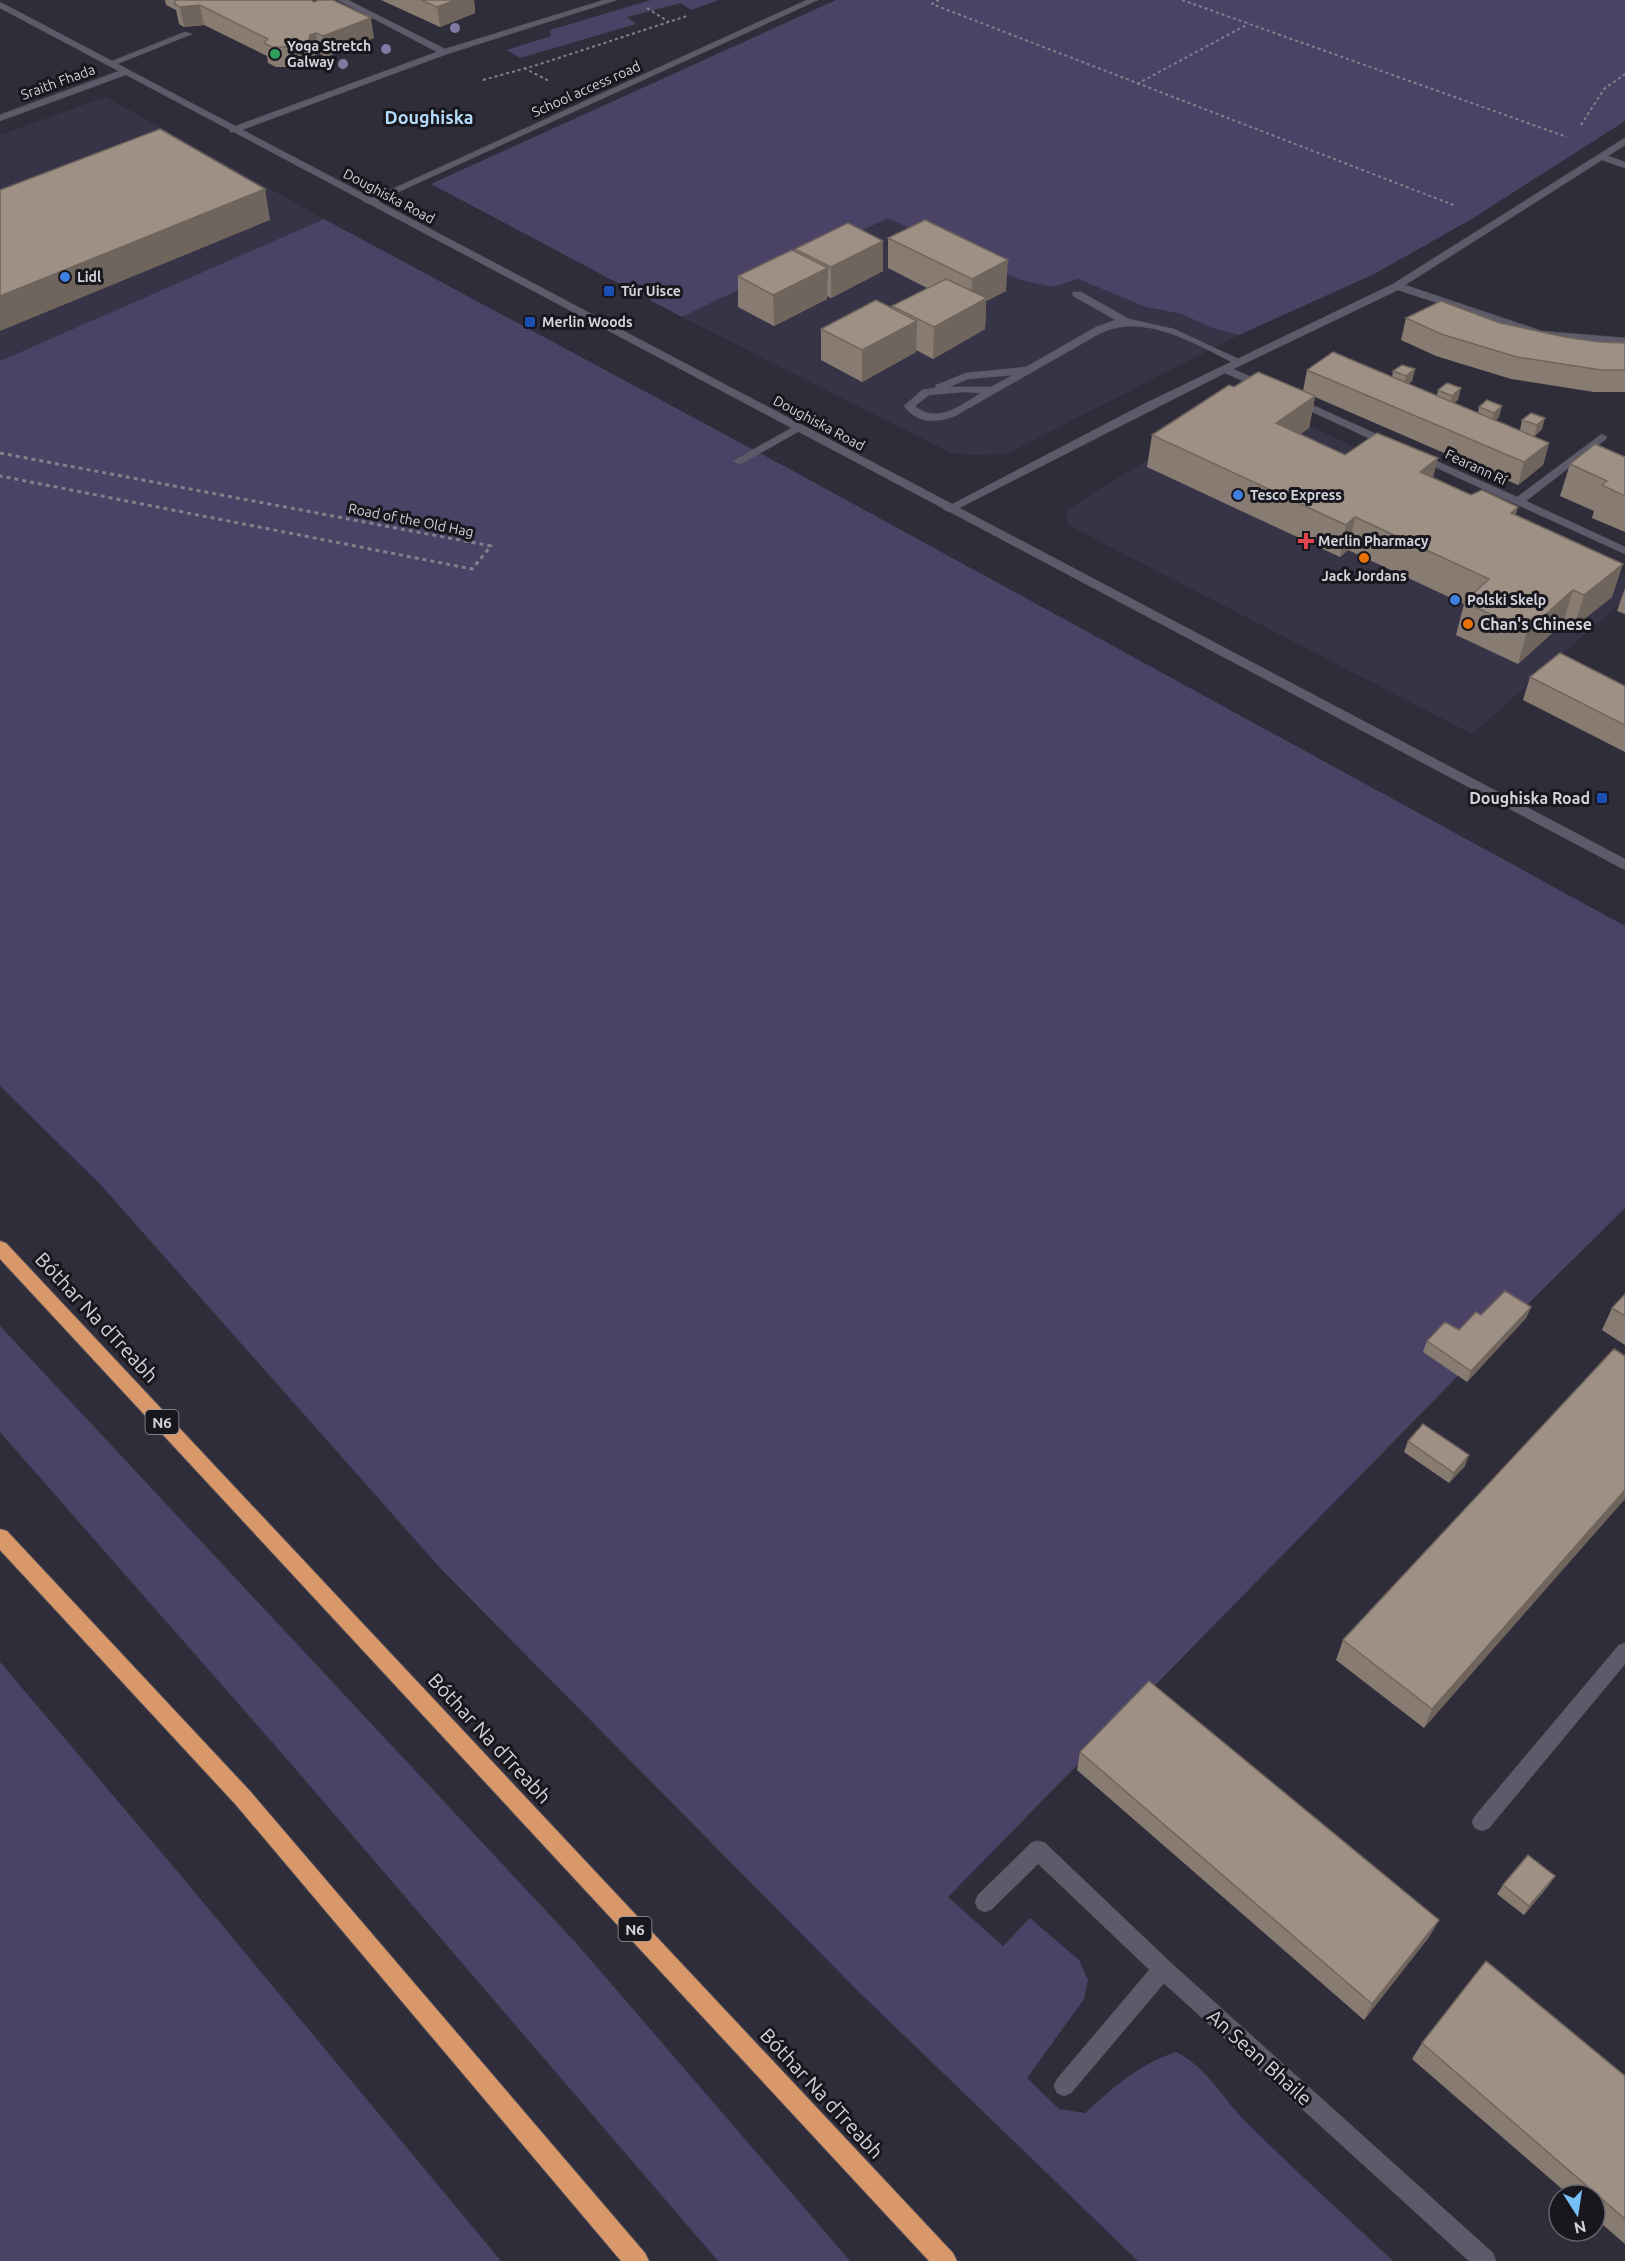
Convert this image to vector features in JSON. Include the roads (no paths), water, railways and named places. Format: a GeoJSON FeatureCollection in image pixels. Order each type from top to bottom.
{"type":"FeatureCollection","features":[{"type":"Feature","properties":{"kind":"highway","name":"Bóthar Na dTreabh"},"geometry":{"type":"LineString","coordinates":[[0,1248],[945,2261]]}},
{"type":"Feature","properties":{"kind":"highway"},"geometry":{"type":"LineString","coordinates":[[3,1538],[243,1798],[637,2261]]}},
{"type":"Feature","properties":{"kind":"street"},"geometry":{"type":"LineString","coordinates":[[342,0],[444,52]]}},
{"type":"Feature","properties":{"kind":"street"},"geometry":{"type":"LineString","coordinates":[[233,130],[444,52],[613,0]]}},
{"type":"Feature","properties":{"kind":"street","name":"School access road"},"geometry":{"type":"LineString","coordinates":[[369,202],[814,0]]}},
{"type":"Feature","properties":{"kind":"street","name":"Doughiska Road"},"geometry":{"type":"LineString","coordinates":[[0,6],[1625,865]]}},
{"type":"Feature","properties":{"kind":"street"},"geometry":{"type":"LineString","coordinates":[[109,64],[188,34]]}},
{"type":"Feature","properties":{"kind":"street","name":"Sraith Fhada"},"geometry":{"type":"LineString","coordinates":[[0,118],[125,72]]}},
{"type":"Feature","properties":{"kind":"street"},"geometry":{"type":"LineString","coordinates":[[949,509],[1148,406],[1397,286],[1625,141]]}},
{"type":"Feature","properties":{"kind":"street"},"geometry":{"type":"LineString","coordinates":[[1602,156],[1625,165]]}},
{"type":"Feature","properties":{"kind":"street"},"geometry":{"type":"LineString","coordinates":[[1397,286],[1541,334],[1625,341]]}},
{"type":"Feature","properties":{"kind":"street"},"geometry":{"type":"LineString","coordinates":[[1077,294],[1127,322],[1156,327],[1190,339],[1240,362]]}},
{"type":"Feature","properties":{"kind":"street"},"geometry":{"type":"LineString","coordinates":[[1030,369],[966,376],[926,392],[909,406],[916,414],[934,419],[955,412],[993,390],[1030,369],[1103,327],[1127,322]]}},
{"type":"Feature","properties":{"kind":"street","name":"Fearann Rí"},"geometry":{"type":"LineString","coordinates":[[1225,369],[1625,551]]}},
{"type":"Feature","properties":{"kind":"street"},"geometry":{"type":"LineString","coordinates":[[926,392],[965,389],[993,390]]}},
{"type":"Feature","properties":{"kind":"street"},"geometry":{"type":"LineString","coordinates":[[739,461],[796,428]]}},
{"type":"Feature","properties":{"kind":"street","name":"Fearann Rí"},"geometry":{"type":"LineString","coordinates":[[1518,502],[1602,437]]}},
{"type":"Feature","properties":{"kind":"street"},"geometry":{"type":"LineString","coordinates":[[1482,1822],[1625,1651]]}},
{"type":"Feature","properties":{"kind":"street","name":"An Sean Bhaile"},"geometry":{"type":"LineString","coordinates":[[985,1902],[1038,1850],[1163,1969],[1485,2261]]}},
{"type":"Feature","properties":{"kind":"street"},"geometry":{"type":"LineString","coordinates":[[1064,2086],[1163,1969]]}},
{"type":"Feature","properties":{"kind":"place","name":"Yoga Stretch Galway"},"geometry":{"type":"Point","coordinates":[275,54]}},
{"type":"Feature","properties":{"kind":"place","name":"Lidl"},"geometry":{"type":"Point","coordinates":[65,277]}},
{"type":"Feature","properties":{"kind":"place","name":"Túr Uisce"},"geometry":{"type":"Point","coordinates":[609,291]}},
{"type":"Feature","properties":{"kind":"place","name":"Merlin Woods"},"geometry":{"type":"Point","coordinates":[530,322]}},
{"type":"Feature","properties":{"kind":"place","name":"Tesco Express"},"geometry":{"type":"Point","coordinates":[1238,495]}},
{"type":"Feature","properties":{"kind":"place","name":"Merlin Pharmacy"},"geometry":{"type":"Point","coordinates":[1306,541]}},
{"type":"Feature","properties":{"kind":"place","name":"Jack Jordans"},"geometry":{"type":"Point","coordinates":[1364,558]}},
{"type":"Feature","properties":{"kind":"place","name":"Polski Skelp"},"geometry":{"type":"Point","coordinates":[1455,600]}},
{"type":"Feature","properties":{"kind":"place","name":"Chan's Chinese"},"geometry":{"type":"Point","coordinates":[1468,624]}},
{"type":"Feature","properties":{"kind":"place","name":"Doughiska Road"},"geometry":{"type":"Point","coordinates":[1602,798]}},
{"type":"Feature","properties":{"kind":"district","name":"Doughiska"},"geometry":{"type":"Point","coordinates":[429,117]}}]}
